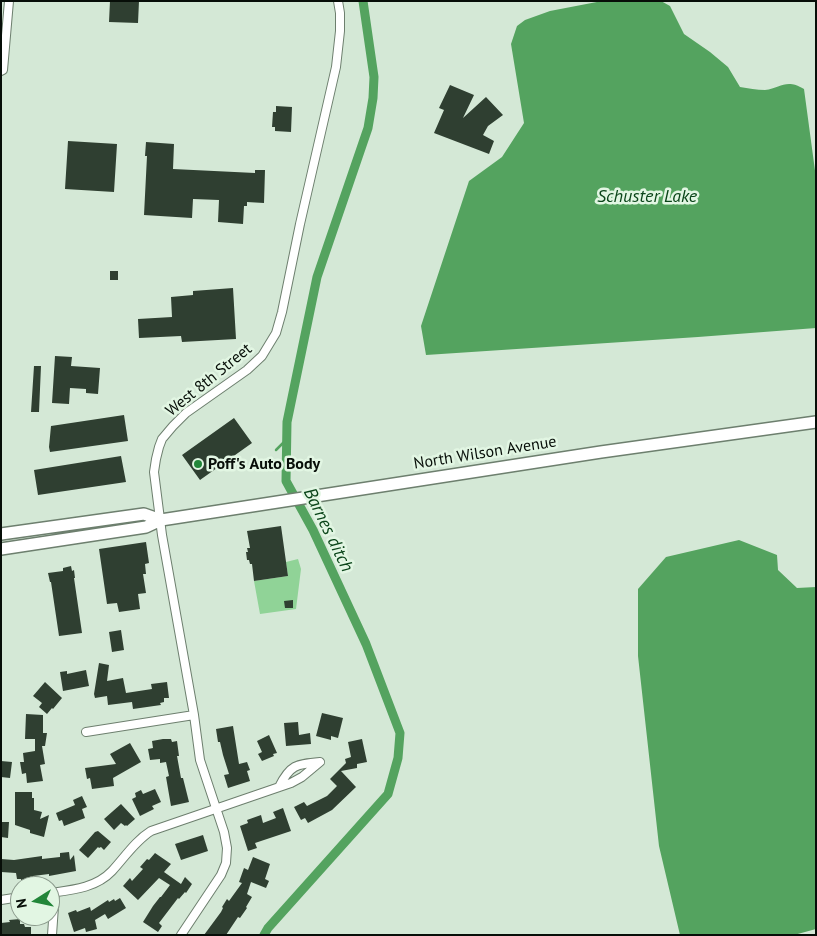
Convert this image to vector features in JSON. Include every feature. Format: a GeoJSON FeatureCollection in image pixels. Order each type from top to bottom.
{"type":"FeatureCollection","features":[{"type":"Feature","properties":{"kind":"main road","name":"North Wilson Avenue"},"geometry":{"type":"LineString","coordinates":[[1,549],[146,527],[160,520],[312,496],[601,452],[816,422]]}},
{"type":"Feature","properties":{"kind":"main road","name":"North Wilson Avenue"},"geometry":{"type":"LineString","coordinates":[[1,534],[144,514],[160,520]]}},
{"type":"Feature","properties":{"kind":"street"},"geometry":{"type":"LineString","coordinates":[[1,72],[3,70],[9,1]]}},
{"type":"Feature","properties":{"kind":"street","name":"West 8th Street"},"geometry":{"type":"LineString","coordinates":[[181,935],[217,882],[226,863],[227,856],[224,832],[200,760],[160,520],[154,472],[156,459],[162,439],[173,426],[186,413],[247,370],[262,356],[276,333],[336,67],[340,31],[338,1]]}},
{"type":"Feature","properties":{"kind":"street"},"geometry":{"type":"LineString","coordinates":[[86,732],[194,715]]}},
{"type":"Feature","properties":{"kind":"street"},"geometry":{"type":"LineString","coordinates":[[60,892],[83,888],[100,880],[112,871],[144,835],[151,831],[291,783],[302,777],[320,762],[302,764],[291,769],[278,787]]}},
{"type":"Feature","properties":{"kind":"shaded area"},"geometry":{"type":"Polygon","coordinates":[[[298,559],[301,569],[296,609],[260,614],[254,581],[288,576],[286,562],[298,559]]]}},
{"type":"Feature","properties":{"kind":"water","name":"Schuster Lake"},"geometry":{"type":"Polygon","coordinates":[[[602,1],[661,1],[670,6],[684,34],[728,67],[740,87],[765,90],[793,84],[804,89],[816,178],[816,328],[426,355],[421,326],[469,181],[502,157],[524,123],[511,44],[517,26],[525,20],[550,11],[602,1]]]}},
{"type":"Feature","properties":{"kind":"water"},"geometry":{"type":"Polygon","coordinates":[[[739,540],[777,555],[778,570],[797,588],[816,587],[816,929],[794,935],[680,935],[659,846],[638,656],[638,589],[666,557],[739,540]]]}},
{"type":"Feature","properties":{"kind":"building"},"geometry":{"type":"Polygon","coordinates":[[[110,1],[139,1],[138,23],[109,22],[110,1]]]}},
{"type":"Feature","properties":{"kind":"building"},"geometry":{"type":"Polygon","coordinates":[[[450,85],[474,95],[463,118],[486,97],[503,115],[488,126],[483,135],[494,141],[489,154],[434,133],[444,110],[439,108],[450,85]]]}},
{"type":"Feature","properties":{"kind":"building"},"geometry":{"type":"Polygon","coordinates":[[[276,106],[292,107],[291,132],[275,131],[275,127],[272,127],[273,112],[276,112],[276,106]]]}},
{"type":"Feature","properties":{"kind":"building"},"geometry":{"type":"Polygon","coordinates":[[[68,141],[117,144],[114,192],[65,189],[68,141]]]}},
{"type":"Feature","properties":{"kind":"building"},"geometry":{"type":"Polygon","coordinates":[[[146,142],[174,144],[173,169],[255,173],[255,170],[265,170],[264,203],[247,202],[247,206],[244,206],[243,224],[218,222],[219,200],[193,199],[192,218],[144,215],[146,142]]]}},
{"type":"Feature","properties":{"kind":"building"},"geometry":{"type":"Polygon","coordinates":[[[110,271],[118,271],[118,280],[110,280],[110,271]]]}},
{"type":"Feature","properties":{"kind":"building"},"geometry":{"type":"Polygon","coordinates":[[[233,288],[236,339],[182,342],[181,336],[139,338],[138,319],[172,317],[171,297],[193,295],[193,291],[233,288]]]}},
{"type":"Feature","properties":{"kind":"building"},"geometry":{"type":"Polygon","coordinates":[[[55,356],[72,357],[71,366],[100,368],[98,394],[86,393],[86,389],[70,388],[69,404],[52,403],[55,356]]]}},
{"type":"Feature","properties":{"kind":"building"},"geometry":{"type":"Polygon","coordinates":[[[34,366],[41,366],[39,412],[31,412],[34,366]]]}},
{"type":"Feature","properties":{"kind":"building"},"geometry":{"type":"Polygon","coordinates":[[[124,415],[128,441],[50,452],[51,426],[124,415]]]}},
{"type":"Feature","properties":{"kind":"building"},"geometry":{"type":"Polygon","coordinates":[[[234,418],[252,443],[200,480],[182,455],[234,418]]]}},
{"type":"Feature","properties":{"kind":"building"},"geometry":{"type":"Polygon","coordinates":[[[121,456],[126,482],[38,495],[34,470],[121,456]]]}},
{"type":"Feature","properties":{"kind":"building"},"geometry":{"type":"Polygon","coordinates":[[[281,526],[288,576],[254,581],[252,564],[247,560],[247,548],[250,548],[247,531],[281,526]]]}},
{"type":"Feature","properties":{"kind":"building"},"geometry":{"type":"Polygon","coordinates":[[[146,542],[149,563],[145,564],[146,574],[143,574],[146,593],[138,594],[140,609],[119,612],[117,603],[107,604],[99,549],[146,542]]]}},
{"type":"Feature","properties":{"kind":"building"},"geometry":{"type":"Polygon","coordinates":[[[71,566],[72,571],[74,570],[82,633],[59,636],[48,573],[63,571],[63,568],[71,566]]]}},
{"type":"Feature","properties":{"kind":"building"},"geometry":{"type":"Polygon","coordinates":[[[293,600],[293,608],[285,608],[284,601],[293,600]]]}},
{"type":"Feature","properties":{"kind":"building"},"geometry":{"type":"Polygon","coordinates":[[[121,630],[124,650],[112,652],[109,632],[121,630]]]}},
{"type":"Feature","properties":{"kind":"building"},"geometry":{"type":"Polygon","coordinates":[[[99,663],[109,665],[107,681],[123,678],[126,693],[152,689],[151,684],[167,682],[169,698],[164,698],[164,702],[160,703],[161,705],[133,709],[132,702],[108,705],[107,696],[95,698],[94,694],[99,663]]]}},
{"type":"Feature","properties":{"kind":"building"},"geometry":{"type":"Polygon","coordinates":[[[86,670],[89,686],[63,691],[60,672],[67,671],[67,674],[86,670]]]}},
{"type":"Feature","properties":{"kind":"building"},"geometry":{"type":"Polygon","coordinates":[[[45,682],[62,698],[47,714],[39,707],[42,703],[33,696],[45,682]]]}},
{"type":"Feature","properties":{"kind":"building"},"geometry":{"type":"Polygon","coordinates":[[[322,713],[343,718],[338,738],[331,736],[331,740],[316,736],[322,713]]]}},
{"type":"Feature","properties":{"kind":"building"},"geometry":{"type":"Polygon","coordinates":[[[26,714],[43,715],[43,733],[47,733],[45,746],[42,746],[45,764],[40,765],[43,781],[27,783],[26,773],[22,774],[20,762],[24,762],[23,753],[35,751],[35,739],[25,739],[26,714]]]}},
{"type":"Feature","properties":{"kind":"building"},"geometry":{"type":"Polygon","coordinates":[[[298,722],[299,735],[310,733],[311,744],[286,746],[284,723],[298,722]]]}},
{"type":"Feature","properties":{"kind":"building"},"geometry":{"type":"Polygon","coordinates":[[[233,726],[239,764],[247,762],[250,770],[247,771],[250,781],[228,788],[224,775],[229,774],[220,742],[218,742],[216,729],[233,726]]]}},
{"type":"Feature","properties":{"kind":"building"},"geometry":{"type":"Polygon","coordinates":[[[269,735],[277,753],[262,761],[258,754],[262,752],[257,741],[269,735]]]}},
{"type":"Feature","properties":{"kind":"building"},"geometry":{"type":"Polygon","coordinates":[[[171,739],[172,742],[177,741],[179,756],[177,756],[181,778],[183,778],[189,802],[171,806],[166,777],[169,776],[166,762],[160,763],[160,759],[150,760],[148,749],[153,748],[152,741],[171,739]]]}},
{"type":"Feature","properties":{"kind":"building"},"geometry":{"type":"Polygon","coordinates":[[[362,739],[367,762],[357,764],[357,768],[341,771],[356,787],[332,810],[308,823],[305,818],[301,820],[294,807],[304,802],[307,806],[327,796],[337,786],[330,779],[346,763],[345,759],[351,757],[348,742],[362,739]]]}},
{"type":"Feature","properties":{"kind":"building"},"geometry":{"type":"Polygon","coordinates":[[[130,743],[141,762],[113,778],[114,786],[92,789],[90,778],[87,779],[85,768],[116,764],[110,754],[130,743]]]}},
{"type":"Feature","properties":{"kind":"building"},"geometry":{"type":"Polygon","coordinates":[[[1,761],[12,762],[10,778],[1,777],[1,761]]]}},
{"type":"Feature","properties":{"kind":"building"},"geometry":{"type":"Polygon","coordinates":[[[155,789],[161,802],[152,806],[154,809],[140,816],[132,799],[136,797],[135,793],[141,790],[143,794],[155,789]]]}},
{"type":"Feature","properties":{"kind":"building"},"geometry":{"type":"Polygon","coordinates":[[[15,792],[32,792],[34,810],[42,812],[40,819],[49,815],[44,837],[30,833],[30,830],[15,825],[15,792]]]}},
{"type":"Feature","properties":{"kind":"building"},"geometry":{"type":"Polygon","coordinates":[[[82,796],[87,807],[82,809],[85,818],[64,826],[62,820],[59,821],[56,813],[75,805],[73,800],[82,796]]]}},
{"type":"Feature","properties":{"kind":"building"},"geometry":{"type":"Polygon","coordinates":[[[121,804],[135,819],[127,826],[121,823],[114,830],[104,819],[121,804]]]}},
{"type":"Feature","properties":{"kind":"building"},"geometry":{"type":"Polygon","coordinates":[[[283,808],[291,831],[255,843],[257,848],[248,851],[240,826],[248,823],[247,820],[261,815],[263,823],[276,818],[273,812],[283,808]]]}},
{"type":"Feature","properties":{"kind":"building"},"geometry":{"type":"Polygon","coordinates":[[[1,822],[9,822],[8,838],[1,837],[1,822]]]}},
{"type":"Feature","properties":{"kind":"building"},"geometry":{"type":"Polygon","coordinates":[[[98,831],[111,842],[104,850],[98,847],[88,858],[79,850],[98,831]]]}},
{"type":"Feature","properties":{"kind":"building"},"geometry":{"type":"Polygon","coordinates":[[[203,835],[208,851],[181,860],[175,844],[203,835]]]}},
{"type":"Feature","properties":{"kind":"building"},"geometry":{"type":"Polygon","coordinates":[[[69,852],[70,860],[74,855],[76,871],[49,876],[49,874],[16,876],[16,873],[1,872],[1,859],[14,860],[42,856],[42,859],[60,857],[60,853],[69,852]]]}},
{"type":"Feature","properties":{"kind":"building"},"geometry":{"type":"Polygon","coordinates":[[[155,853],[171,864],[164,872],[181,884],[185,877],[192,884],[186,893],[178,898],[159,923],[162,926],[158,932],[143,922],[170,885],[159,878],[138,900],[123,886],[130,878],[132,881],[143,869],[140,867],[155,853]]]}},
{"type":"Feature","properties":{"kind":"building"},"geometry":{"type":"Polygon","coordinates":[[[253,857],[270,864],[265,879],[269,881],[266,888],[251,882],[247,894],[252,897],[247,908],[240,918],[238,917],[226,935],[204,935],[221,912],[227,899],[229,901],[242,883],[239,882],[244,868],[248,870],[253,857]]]}},
{"type":"Feature","properties":{"kind":"building"},"geometry":{"type":"Polygon","coordinates":[[[120,898],[126,908],[108,919],[105,914],[95,920],[97,929],[86,932],[85,928],[74,932],[68,913],[90,907],[91,911],[108,900],[109,902],[114,899],[115,901],[120,898]]]}},
{"type":"Feature","properties":{"kind":"building"},"geometry":{"type":"Polygon","coordinates":[[[10,922],[10,926],[31,927],[31,935],[1,935],[1,923],[10,922]]]}},
{"type":"Feature","properties":{"kind":"waterway","name":"Barnes ditch"},"geometry":{"type":"LineString","coordinates":[[264,935],[268,928],[388,794],[398,758],[400,733],[366,644],[313,530],[286,481],[287,422],[317,277],[368,128],[373,98],[374,77],[363,1]]}},
{"type":"Feature","properties":{"kind":"waterway"},"geometry":{"type":"LineString","coordinates":[[276,450],[286,440]]}},
{"type":"Feature","properties":{"kind":"place","name":"Poff's Auto Body"},"geometry":{"type":"Point","coordinates":[198,464]}}]}
